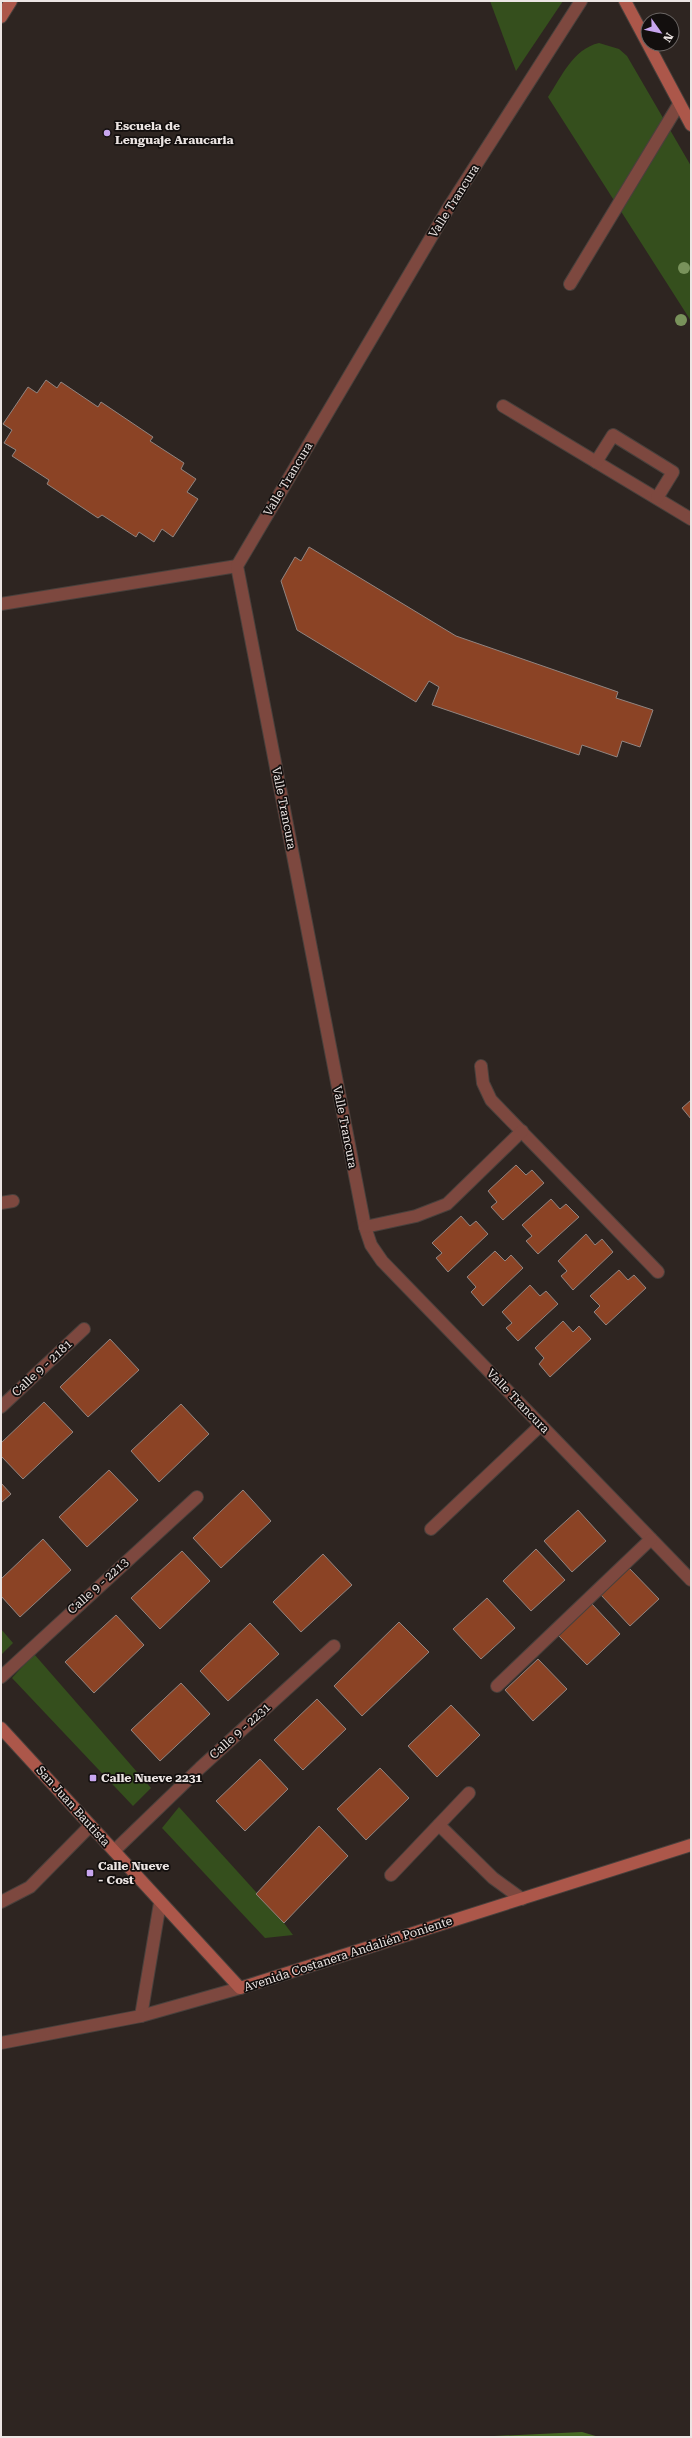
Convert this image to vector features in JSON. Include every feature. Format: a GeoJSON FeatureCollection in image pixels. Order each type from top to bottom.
{"type":"FeatureCollection","features":[{"type":"Feature","properties":{"kind":"street"},"geometry":{"type":"LineString","coordinates":[[1,17],[11,1]]}},
{"type":"Feature","properties":{"kind":"street","name":"Valle Trancura"},"geometry":{"type":"LineString","coordinates":[[581,1],[449,207],[237,566],[365,1226],[371,1245],[382,1262],[691,1580]]}},
{"type":"Feature","properties":{"kind":"street"},"geometry":{"type":"LineString","coordinates":[[625,1],[691,125]]}},
{"type":"Feature","properties":{"kind":"street"},"geometry":{"type":"LineString","coordinates":[[570,284],[679,104]]}},
{"type":"Feature","properties":{"kind":"street"},"geometry":{"type":"LineString","coordinates":[[503,406],[691,519]]}},
{"type":"Feature","properties":{"kind":"street"},"geometry":{"type":"LineString","coordinates":[[596,462],[612,435],[673,472],[657,498]]}},
{"type":"Feature","properties":{"kind":"street"},"geometry":{"type":"LineString","coordinates":[[1,604],[237,566]]}},
{"type":"Feature","properties":{"kind":"street"},"geometry":{"type":"LineString","coordinates":[[481,1066],[480,1074],[486,1092],[658,1272]]}},
{"type":"Feature","properties":{"kind":"street"},"geometry":{"type":"LineString","coordinates":[[365,1226],[422,1214],[447,1204],[522,1131]]}},
{"type":"Feature","properties":{"kind":"street"},"geometry":{"type":"LineString","coordinates":[[1,1203],[13,1201]]}},
{"type":"Feature","properties":{"kind":"street","name":"Calle 9 - 2181"},"geometry":{"type":"LineString","coordinates":[[1,1407],[84,1329]]}},
{"type":"Feature","properties":{"kind":"street"},"geometry":{"type":"LineString","coordinates":[[431,1529],[541,1425]]}},
{"type":"Feature","properties":{"kind":"street","name":"Calle 9 - 2213"},"geometry":{"type":"LineString","coordinates":[[1,1677],[196,1497]]}},
{"type":"Feature","properties":{"kind":"street"},"geometry":{"type":"LineString","coordinates":[[497,1686],[651,1539]]}},
{"type":"Feature","properties":{"kind":"street","name":"Calle 9 - 2231"},"geometry":{"type":"LineString","coordinates":[[114,1851],[200,1768],[334,1646]]}},
{"type":"Feature","properties":{"kind":"street","name":"San Juan Bautista"},"geometry":{"type":"LineString","coordinates":[[1,1728],[160,1903],[240,1988]]}},
{"type":"Feature","properties":{"kind":"street"},"geometry":{"type":"LineString","coordinates":[[391,1875],[469,1794]]}},
{"type":"Feature","properties":{"kind":"street"},"geometry":{"type":"LineString","coordinates":[[439,1825],[493,1878],[522,1899]]}},
{"type":"Feature","properties":{"kind":"street"},"geometry":{"type":"LineString","coordinates":[[1,1902],[30,1887],[90,1826]]}},
{"type":"Feature","properties":{"kind":"street","name":"Avenida Costanera Andalién Poniente"},"geometry":{"type":"LineString","coordinates":[[1,2043],[141,2016],[240,1988],[691,1845]]}},
{"type":"Feature","properties":{"kind":"street"},"geometry":{"type":"LineString","coordinates":[[141,2016],[160,1903]]}},
{"type":"Feature","properties":{"kind":"green space"},"geometry":{"type":"Polygon","coordinates":[[[490,1],[563,1],[516,71],[490,1]]]}},
{"type":"Feature","properties":{"kind":"green space"},"geometry":{"type":"Polygon","coordinates":[[[599,43],[619,49],[627,56],[691,166],[691,321],[548,97],[563,72],[575,57],[590,46],[599,43]]]}},
{"type":"Feature","properties":{"kind":"green space"},"geometry":{"type":"Polygon","coordinates":[[[1,1629],[13,1643],[1,1655],[1,1629]]]}},
{"type":"Feature","properties":{"kind":"green space"},"geometry":{"type":"Polygon","coordinates":[[[34,1654],[151,1788],[133,1806],[12,1678],[34,1654]]]}},
{"type":"Feature","properties":{"kind":"green space"},"geometry":{"type":"Polygon","coordinates":[[[179,1807],[284,1923],[293,1935],[265,1938],[162,1828],[179,1807]]]}},
{"type":"Feature","properties":{"kind":"green space"},"geometry":{"type":"Polygon","coordinates":[[[582,2432],[599,2437],[473,2437],[582,2432]]]}},
{"type":"Feature","properties":{"kind":"building"},"geometry":{"type":"Polygon","coordinates":[[[46,380],[57,388],[61,382],[98,407],[101,402],[153,437],[150,441],[184,463],[181,469],[196,479],[187,492],[198,499],[173,537],[162,529],[154,542],[139,532],[136,537],[102,515],[98,518],[47,484],[49,480],[12,456],[16,450],[4,443],[12,430],[3,424],[28,387],[37,393],[46,380]]]}},
{"type":"Feature","properties":{"kind":"building"},"geometry":{"type":"Polygon","coordinates":[[[309,547],[456,636],[618,692],[616,698],[653,710],[640,747],[622,741],[617,757],[582,745],[579,755],[432,705],[439,687],[429,681],[416,702],[297,630],[281,581],[295,557],[301,561],[309,547]]]}},
{"type":"Feature","properties":{"kind":"building"},"geometry":{"type":"Polygon","coordinates":[[[691,1100],[691,1119],[682,1108],[691,1100]]]}},
{"type":"Feature","properties":{"kind":"building"},"geometry":{"type":"Polygon","coordinates":[[[516,1165],[526,1175],[532,1170],[544,1183],[503,1220],[491,1207],[497,1202],[488,1191],[516,1165]]]}},
{"type":"Feature","properties":{"kind":"building"},"geometry":{"type":"Polygon","coordinates":[[[551,1199],[560,1209],[566,1204],[579,1217],[538,1254],[526,1241],[532,1236],[522,1225],[551,1199]]]}},
{"type":"Feature","properties":{"kind":"building"},"geometry":{"type":"Polygon","coordinates":[[[461,1216],[470,1226],[476,1221],[488,1234],[448,1272],[436,1258],[442,1253],[432,1243],[461,1216]]]}},
{"type":"Feature","properties":{"kind":"building"},"geometry":{"type":"Polygon","coordinates":[[[586,1234],[595,1245],[602,1239],[613,1252],[573,1290],[561,1276],[567,1271],[558,1261],[586,1234]]]}},
{"type":"Feature","properties":{"kind":"building"},"geometry":{"type":"Polygon","coordinates":[[[495,1251],[505,1261],[511,1255],[523,1268],[483,1306],[471,1292],[476,1287],[467,1277],[495,1251]]]}},
{"type":"Feature","properties":{"kind":"building"},"geometry":{"type":"Polygon","coordinates":[[[619,1270],[628,1280],[634,1275],[646,1288],[606,1325],[594,1312],[600,1306],[590,1296],[619,1270]]]}},
{"type":"Feature","properties":{"kind":"building"},"geometry":{"type":"Polygon","coordinates":[[[530,1285],[540,1296],[546,1291],[558,1304],[518,1341],[506,1328],[512,1323],[502,1312],[530,1285]]]}},
{"type":"Feature","properties":{"kind":"building"},"geometry":{"type":"Polygon","coordinates":[[[563,1321],[573,1332],[579,1326],[591,1339],[550,1377],[539,1364],[544,1358],[535,1348],[563,1321]]]}},
{"type":"Feature","properties":{"kind":"building"},"geometry":{"type":"Polygon","coordinates":[[[110,1339],[139,1370],[88,1417],[60,1387],[110,1339]]]}},
{"type":"Feature","properties":{"kind":"building"},"geometry":{"type":"Polygon","coordinates":[[[44,1402],[73,1432],[23,1479],[1,1456],[1,1443],[44,1402]]]}},
{"type":"Feature","properties":{"kind":"building"},"geometry":{"type":"Polygon","coordinates":[[[181,1404],[209,1434],[159,1482],[131,1451],[181,1404]]]}},
{"type":"Feature","properties":{"kind":"building"},"geometry":{"type":"Polygon","coordinates":[[[109,1470],[138,1500],[87,1547],[59,1517],[109,1470]]]}},
{"type":"Feature","properties":{"kind":"building"},"geometry":{"type":"Polygon","coordinates":[[[1,1483],[11,1494],[1,1503],[1,1483]]]}},
{"type":"Feature","properties":{"kind":"building"},"geometry":{"type":"Polygon","coordinates":[[[243,1490],[271,1521],[221,1568],[193,1538],[243,1490]]]}},
{"type":"Feature","properties":{"kind":"building"},"geometry":{"type":"Polygon","coordinates":[[[578,1510],[606,1541],[572,1572],[544,1541],[578,1510]]]}},
{"type":"Feature","properties":{"kind":"building"},"geometry":{"type":"Polygon","coordinates":[[[43,1539],[71,1570],[20,1617],[1,1596],[1,1579],[43,1539]]]}},
{"type":"Feature","properties":{"kind":"building"},"geometry":{"type":"Polygon","coordinates":[[[536,1549],[565,1580],[531,1611],[503,1581],[536,1549]]]}},
{"type":"Feature","properties":{"kind":"building"},"geometry":{"type":"Polygon","coordinates":[[[182,1551],[210,1581],[160,1629],[131,1598],[182,1551]]]}},
{"type":"Feature","properties":{"kind":"building"},"geometry":{"type":"Polygon","coordinates":[[[323,1554],[352,1585],[301,1632],[273,1602],[323,1554]]]}},
{"type":"Feature","properties":{"kind":"building"},"geometry":{"type":"Polygon","coordinates":[[[629,1568],[659,1599],[630,1626],[601,1595],[629,1568]]]}},
{"type":"Feature","properties":{"kind":"building"},"geometry":{"type":"Polygon","coordinates":[[[487,1598],[515,1628],[481,1659],[453,1629],[487,1598]]]}},
{"type":"Feature","properties":{"kind":"building"},"geometry":{"type":"Polygon","coordinates":[[[592,1604],[620,1634],[587,1665],[558,1635],[592,1604]]]}},
{"type":"Feature","properties":{"kind":"building"},"geometry":{"type":"Polygon","coordinates":[[[116,1615],[144,1645],[94,1693],[65,1662],[116,1615]]]}},
{"type":"Feature","properties":{"kind":"building"},"geometry":{"type":"Polygon","coordinates":[[[399,1622],[429,1652],[362,1716],[334,1686],[399,1622]]]}},
{"type":"Feature","properties":{"kind":"building"},"geometry":{"type":"Polygon","coordinates":[[[250,1623],[279,1654],[228,1701],[200,1671],[250,1623]]]}},
{"type":"Feature","properties":{"kind":"building"},"geometry":{"type":"Polygon","coordinates":[[[538,1659],[567,1689],[533,1721],[505,1690],[538,1659]]]}},
{"type":"Feature","properties":{"kind":"building"},"geometry":{"type":"Polygon","coordinates":[[[181,1683],[210,1714],[160,1761],[131,1730],[181,1683]]]}},
{"type":"Feature","properties":{"kind":"building"},"geometry":{"type":"Polygon","coordinates":[[[317,1699],[346,1729],[303,1770],[274,1740],[317,1699]]]}},
{"type":"Feature","properties":{"kind":"building"},"geometry":{"type":"Polygon","coordinates":[[[451,1705],[480,1735],[437,1777],[408,1746],[451,1705]]]}},
{"type":"Feature","properties":{"kind":"building"},"geometry":{"type":"Polygon","coordinates":[[[260,1759],[288,1789],[245,1831],[216,1801],[260,1759]]]}},
{"type":"Feature","properties":{"kind":"building"},"geometry":{"type":"Polygon","coordinates":[[[380,1768],[409,1798],[366,1840],[337,1809],[380,1768]]]}},
{"type":"Feature","properties":{"kind":"building"},"geometry":{"type":"Polygon","coordinates":[[[319,1826],[348,1856],[284,1923],[256,1894],[319,1826]]]}},
{"type":"Feature","properties":{"kind":"place","name":"Escuela de Lenguaje Araucaria"},"geometry":{"type":"Point","coordinates":[107,133]}},
{"type":"Feature","properties":{"kind":"place","name":"Calle Nueve 2231"},"geometry":{"type":"Point","coordinates":[93,1778]}},
{"type":"Feature","properties":{"kind":"place","name":"Calle Nueve - Cost"},"geometry":{"type":"Point","coordinates":[90,1873]}}]}
